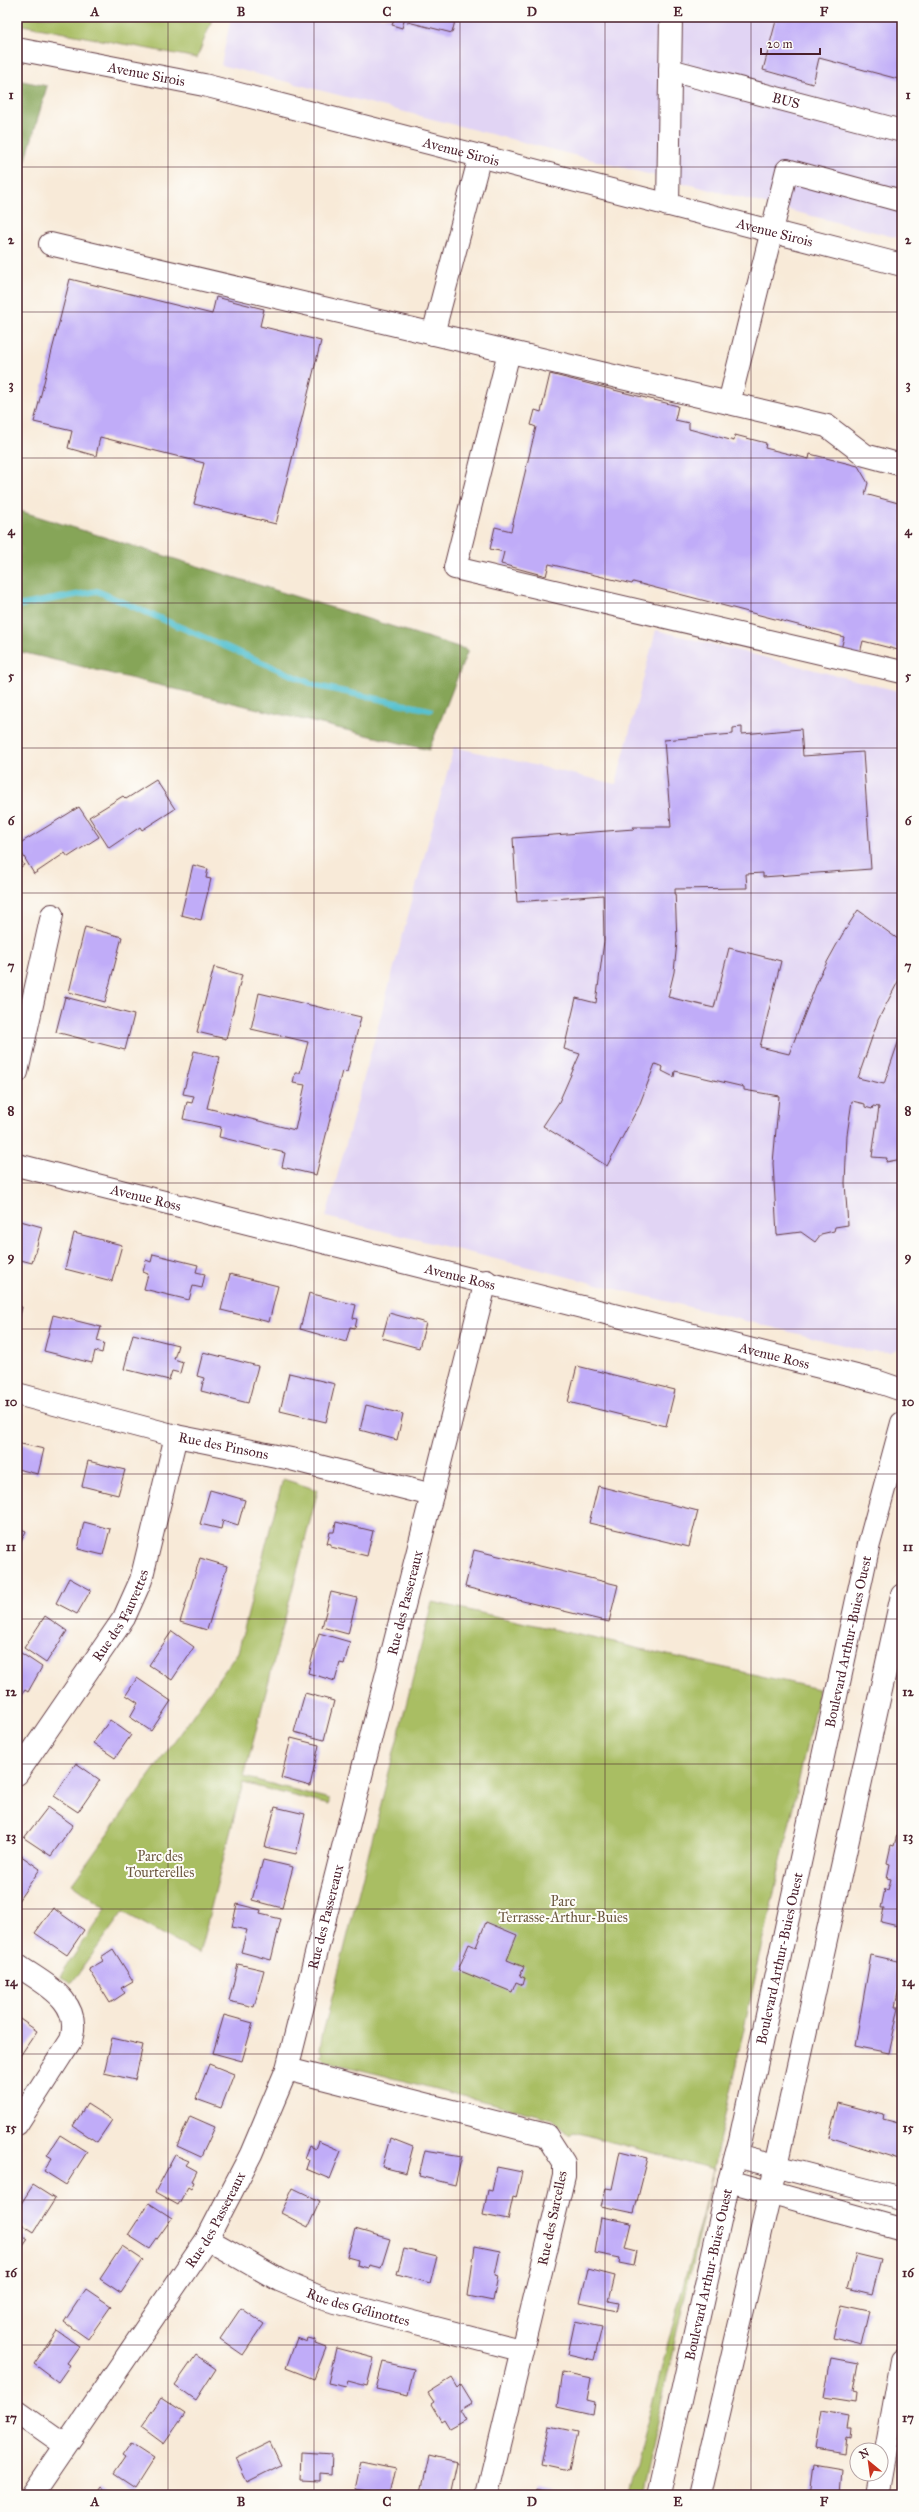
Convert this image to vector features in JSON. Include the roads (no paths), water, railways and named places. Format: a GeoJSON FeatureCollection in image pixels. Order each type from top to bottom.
{"type":"FeatureCollection","features":[{"type":"Feature","properties":{"kind":"street"},"geometry":{"type":"LineString","coordinates":[[668,205],[671,17]]}},
{"type":"Feature","properties":{"kind":"street","name":"Avenue Sirois"},"geometry":{"type":"LineString","coordinates":[[17,49],[204,85],[902,264]]}},
{"type":"Feature","properties":{"kind":"street","name":"BUS"},"geometry":{"type":"LineString","coordinates":[[670,70],[902,131]]}},
{"type":"Feature","properties":{"kind":"street"},"geometry":{"type":"LineString","coordinates":[[433,334],[480,156]]}},
{"type":"Feature","properties":{"kind":"street"},"geometry":{"type":"LineString","coordinates":[[729,403],[787,170],[902,200]]}},
{"type":"Feature","properties":{"kind":"street"},"geometry":{"type":"LineString","coordinates":[[50,244],[827,426],[865,455],[902,465]]}},
{"type":"Feature","properties":{"kind":"street"},"geometry":{"type":"LineString","coordinates":[[509,352],[455,568],[902,672]]}},
{"type":"Feature","properties":{"kind":"street"},"geometry":{"type":"LineString","coordinates":[[17,1072],[52,915]]}},
{"type":"Feature","properties":{"kind":"street","name":"Avenue Ross"},"geometry":{"type":"LineString","coordinates":[[17,1165],[486,1281],[876,1381],[902,1390]]}},
{"type":"Feature","properties":{"kind":"street","name":"Rue des Passereaux"},"geometry":{"type":"LineString","coordinates":[[32,2495],[207,2239],[251,2154],[287,2069],[486,1281]]}},
{"type":"Feature","properties":{"kind":"street","name":"Rue des Pinsons"},"geometry":{"type":"LineString","coordinates":[[17,1394],[176,1436],[291,1460],[432,1495]]}},
{"type":"Feature","properties":{"kind":"street","name":"Boulevard Arthur-Buies Ouest"},"geometry":{"type":"LineString","coordinates":[[659,2495],[729,2181],[736,2156],[869,1544],[902,1423]]}},
{"type":"Feature","properties":{"kind":"street","name":"Rue des Fauvettes"},"geometry":{"type":"LineString","coordinates":[[17,1774],[124,1618],[141,1580],[176,1436]]}},
{"type":"Feature","properties":{"kind":"street"},"geometry":{"type":"LineString","coordinates":[[700,2495],[770,2193],[902,1595]]}},
{"type":"Feature","properties":{"kind":"street"},"geometry":{"type":"LineString","coordinates":[[17,1965],[59,1995],[69,2005],[76,2026],[71,2040],[17,2124]]}},
{"type":"Feature","properties":{"kind":"street","name":"Rue des Sarcelles"},"geometry":{"type":"LineString","coordinates":[[287,2069],[546,2134],[564,2163],[564,2176],[520,2350],[488,2495]]}},
{"type":"Feature","properties":{"kind":"street"},"geometry":{"type":"LineString","coordinates":[[736,2156],[902,2198]]}},
{"type":"Feature","properties":{"kind":"street"},"geometry":{"type":"LineString","coordinates":[[729,2181],[902,2229]]}},
{"type":"Feature","properties":{"kind":"street","name":"Rue des Gélinottes"},"geometry":{"type":"LineString","coordinates":[[207,2239],[279,2280],[324,2299],[520,2350]]}},
{"type":"Feature","properties":{"kind":"street"},"geometry":{"type":"LineString","coordinates":[[878,2495],[893,2464],[902,2360]]}},
{"type":"Feature","properties":{"kind":"street"},"geometry":{"type":"LineString","coordinates":[[17,2411],[66,2445]]}},
{"type":"Feature","properties":{"kind":"waterway"},"geometry":{"type":"LineString","coordinates":[[17,606],[97,591],[317,686],[430,710]]}},
{"type":"Feature","properties":{"kind":"park label","name":"Parc des Tourterelles"},"geometry":{"type":"Point","coordinates":[160,1864]}},
{"type":"Feature","properties":{"kind":"park label","name":"Parc Terrasse-Arthur-Buies"},"geometry":{"type":"Point","coordinates":[563,1910]}}]}
